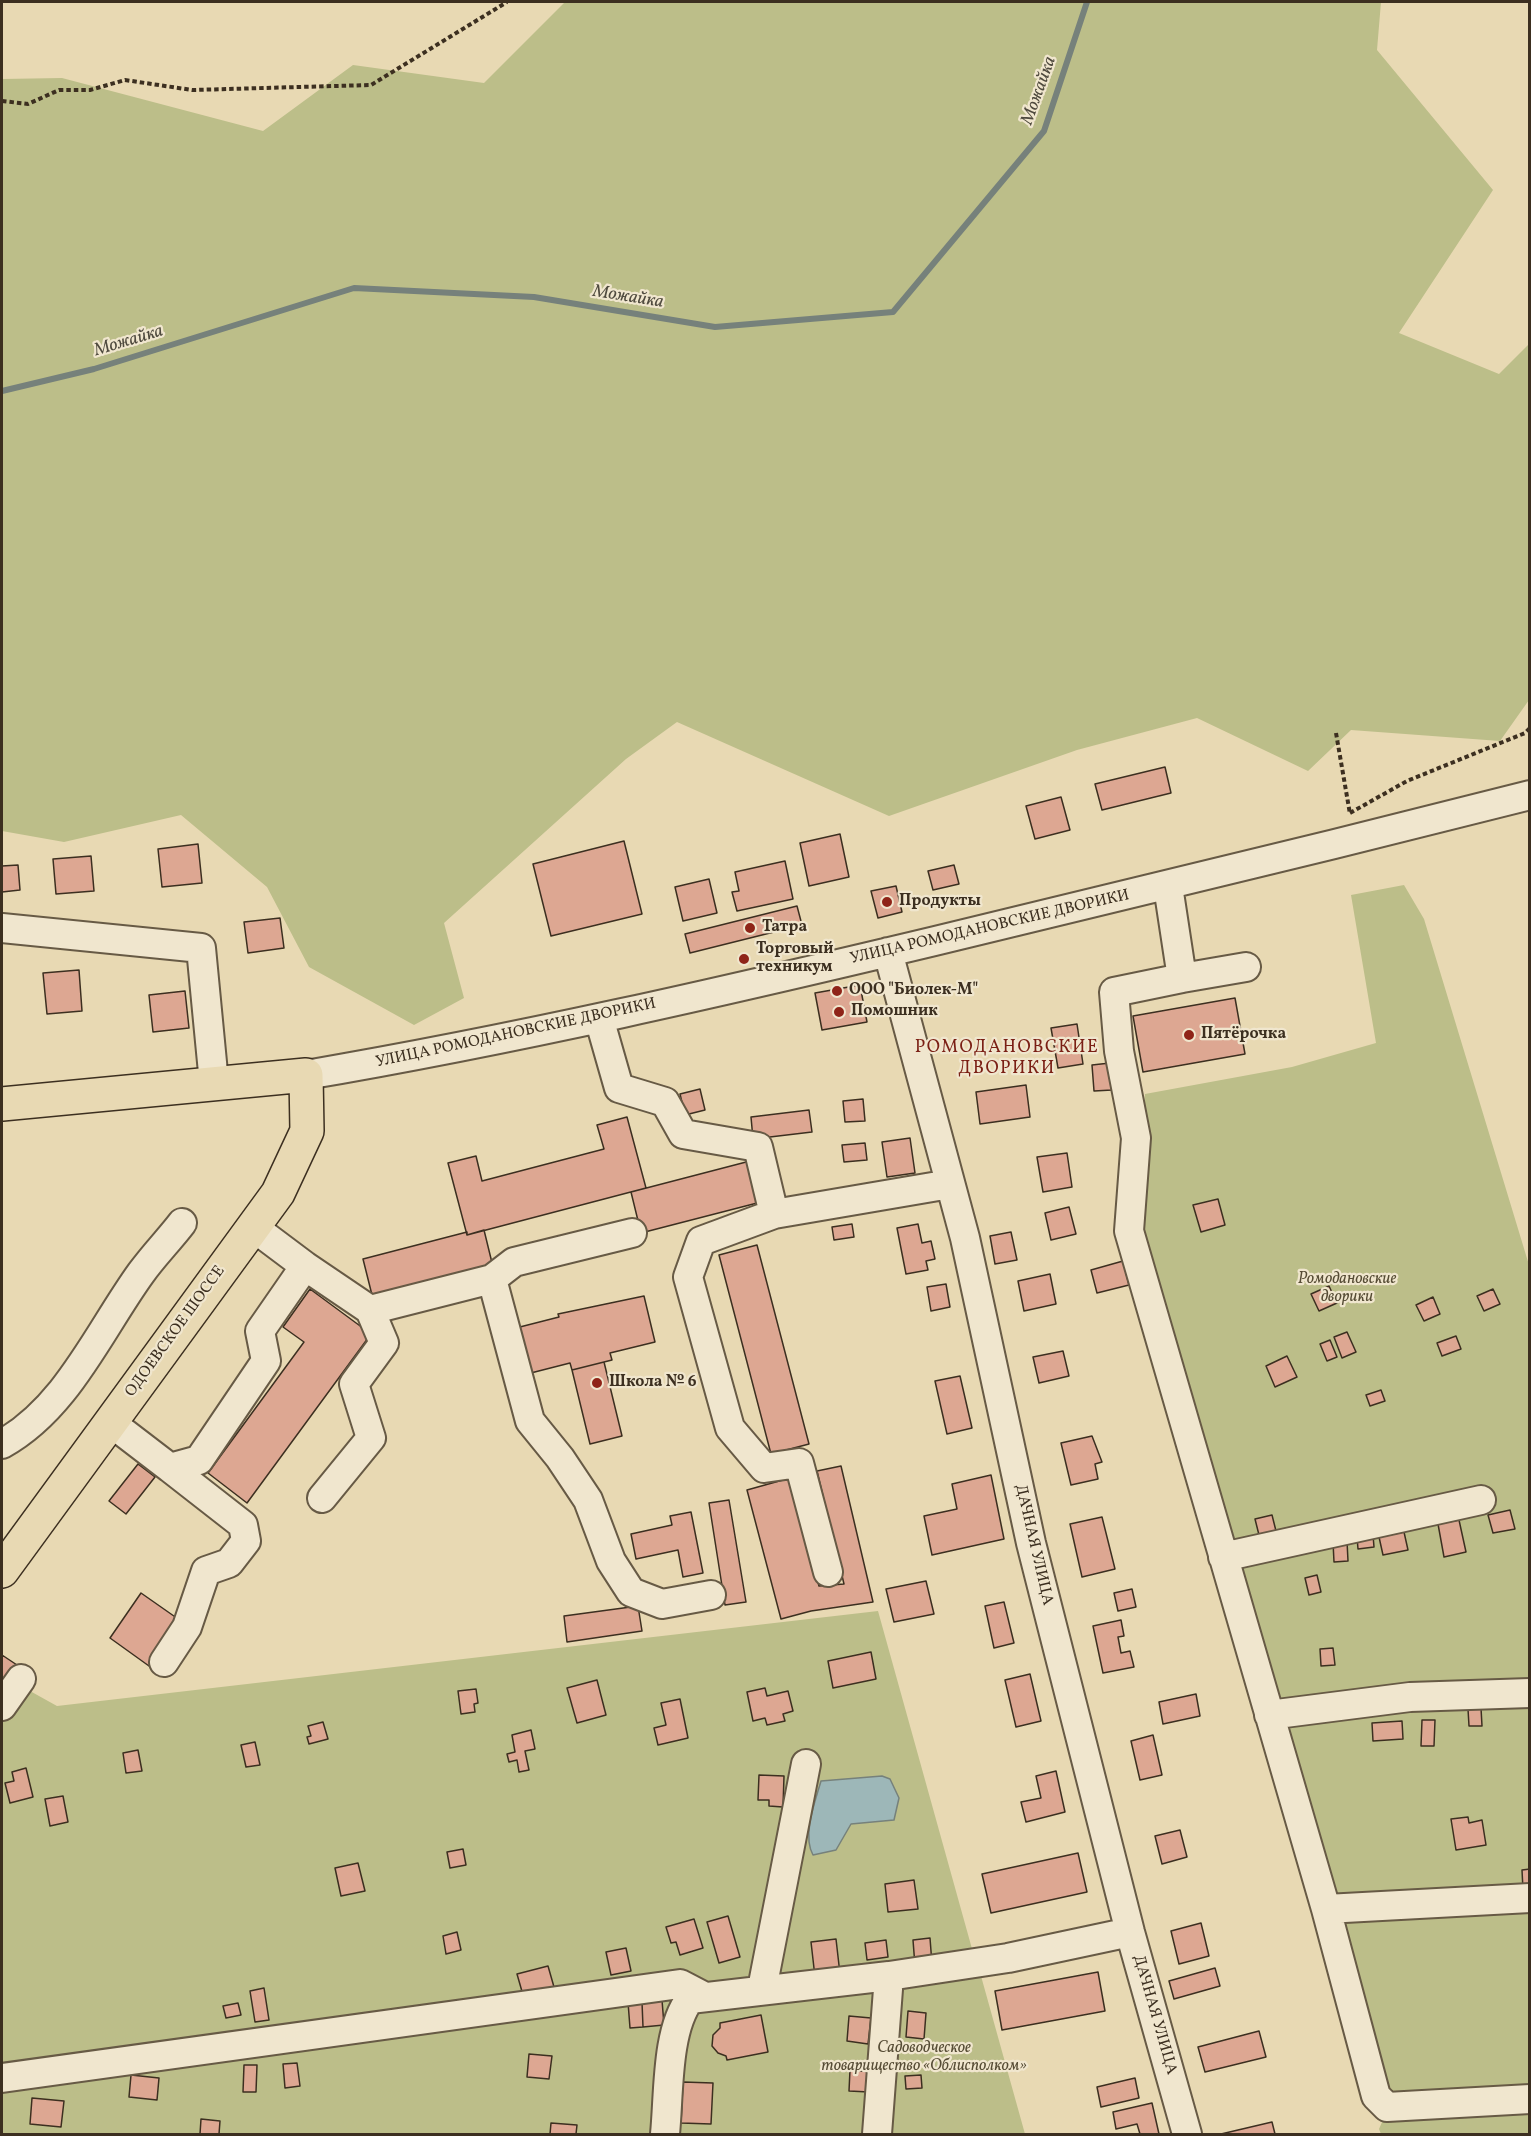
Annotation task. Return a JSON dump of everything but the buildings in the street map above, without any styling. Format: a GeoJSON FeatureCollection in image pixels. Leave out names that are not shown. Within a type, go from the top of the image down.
{"type":"FeatureCollection","features":[{"type":"Feature","properties":{"kind":"main road"},"geometry":{"type":"LineString","coordinates":[[2,1104],[306,1075]]}},
{"type":"Feature","properties":{"kind":"main road","name":"ОДОЕВСКОЕ ШОССЕ"},"geometry":{"type":"LineString","coordinates":[[2,1571],[278,1193],[307,1131],[306,1075]]}},
{"type":"Feature","properties":{"kind":"street","name":"УЛИЦА РОМОДАНОВСКИЕ ДВОРИКИ"},"geometry":{"type":"LineString","coordinates":[[306,1075],[465,1048],[888,952],[1168,886],[1352,826],[1530,795]]}},
{"type":"Feature","properties":{"kind":"street"},"geometry":{"type":"LineString","coordinates":[[1168,886],[1182,978]]}},
{"type":"Feature","properties":{"kind":"street"},"geometry":{"type":"LineString","coordinates":[[2,928],[201,948],[214,1083]]}},
{"type":"Feature","properties":{"kind":"street","name":"ДАЧНАЯ УЛИЦА"},"geometry":{"type":"LineString","coordinates":[[888,952],[965,1238],[1031,1543],[1130,1932],[1187,2134]]}},
{"type":"Feature","properties":{"kind":"street"},"geometry":{"type":"LineString","coordinates":[[1246,967],[1114,992],[1119,1051],[1136,1138],[1129,1231],[1326,1909],[1376,2096],[1387,2107],[1530,2099]]}},
{"type":"Feature","properties":{"kind":"street"},"geometry":{"type":"LineString","coordinates":[[599,1018],[619,1088],[665,1102],[683,1134],[758,1147],[774,1214]]}},
{"type":"Feature","properties":{"kind":"street"},"geometry":{"type":"LineString","coordinates":[[828,1572],[799,1463],[764,1468],[730,1428],[688,1277],[701,1242],[774,1214],[950,1184]]}},
{"type":"Feature","properties":{"kind":"street"},"geometry":{"type":"LineString","coordinates":[[2,1444],[24,1432],[65,1387],[142,1271],[182,1223]]}},
{"type":"Feature","properties":{"kind":"street"},"geometry":{"type":"LineString","coordinates":[[253,1227],[370,1310],[384,1343],[354,1384],[370,1438],[322,1498]]}},
{"type":"Feature","properties":{"kind":"street"},"geometry":{"type":"LineString","coordinates":[[370,1310],[492,1278],[514,1262],[632,1233]]}},
{"type":"Feature","properties":{"kind":"street"},"geometry":{"type":"LineString","coordinates":[[170,1468],[199,1460],[253,1381],[266,1361],[260,1331],[305,1266]]}},
{"type":"Feature","properties":{"kind":"street"},"geometry":{"type":"LineString","coordinates":[[492,1278],[530,1421],[560,1458],[588,1500],[611,1561],[632,1592],[662,1604],[711,1595]]}},
{"type":"Feature","properties":{"kind":"street"},"geometry":{"type":"LineString","coordinates":[[110,1422],[243,1525],[246,1541],[229,1563],[206,1572],[187,1628],[164,1662]]}},
{"type":"Feature","properties":{"kind":"street"},"geometry":{"type":"LineString","coordinates":[[1223,1557],[1481,1500]]}},
{"type":"Feature","properties":{"kind":"street"},"geometry":{"type":"LineString","coordinates":[[2,1706],[21,1679]]}},
{"type":"Feature","properties":{"kind":"street"},"geometry":{"type":"LineString","coordinates":[[1269,1715],[1410,1697],[1530,1693]]}},
{"type":"Feature","properties":{"kind":"street"},"geometry":{"type":"LineString","coordinates":[[762,1989],[806,1764]]}},
{"type":"Feature","properties":{"kind":"street"},"geometry":{"type":"LineString","coordinates":[[1326,1909],[1530,1898]]}},
{"type":"Feature","properties":{"kind":"street"},"geometry":{"type":"LineString","coordinates":[[665,2134],[680,2012],[690,1999],[889,1976],[1008,1958],[1130,1932]]}},
{"type":"Feature","properties":{"kind":"street"},"geometry":{"type":"LineString","coordinates":[[877,2134],[889,1976]]}},
{"type":"Feature","properties":{"kind":"street"},"geometry":{"type":"LineString","coordinates":[[2,2078],[680,1984],[703,1996]]}},
{"type":"Feature","properties":{"kind":"path"},"geometry":{"type":"LineString","coordinates":[[2,101],[27,104],[59,90],[90,90],[125,80],[192,90],[370,85],[507,2]]}},
{"type":"Feature","properties":{"kind":"path"},"geometry":{"type":"LineString","coordinates":[[1336,733],[1352,826],[1407,781],[1525,733],[1530,728]]}},
{"type":"Feature","properties":{"kind":"green space"},"geometry":{"type":"Polygon","coordinates":[[[565,2],[1381,2],[1377,50],[1493,190],[1399,333],[1499,374],[1529,344],[1529,700],[1500,741],[1351,730],[1308,771],[1197,718],[1077,750],[889,816],[677,722],[626,759],[444,923],[464,998],[414,1025],[309,967],[267,887],[181,815],[64,842],[2,831],[2,79],[62,78],[263,131],[353,65],[484,83],[565,2]]]}},
{"type":"Feature","properties":{"kind":"green space","name":"Ромодановские дворики"},"geometry":{"type":"Polygon","coordinates":[[[1404,885],[1424,919],[1529,1265],[1529,2134],[1381,2134],[1379,2129],[1386,2113],[1138,1212],[1145,1094],[1292,1067],[1376,1043],[1351,895],[1404,885]]]}},
{"type":"Feature","properties":{"kind":"green space"},"geometry":{"type":"Polygon","coordinates":[[[878,1611],[974,1956],[678,1991],[657,2134],[2,2134],[2,1701],[12,1681],[57,1706],[878,1611]]]}},
{"type":"Feature","properties":{"kind":"green space","name":"Садоводческое товарищество «Облисполком»"},"geometry":{"type":"Polygon","coordinates":[[[981,1976],[1025,2134],[674,2134],[687,2014],[694,2006],[981,1976]]]}},
{"type":"Feature","properties":{"kind":"water"},"geometry":{"type":"Polygon","coordinates":[[[882,1776],[890,1779],[899,1798],[894,1820],[851,1824],[836,1850],[813,1855],[809,1828],[821,1781],[882,1776]]]}},
{"type":"Feature","properties":{"kind":"waterway","name":"Можайка"},"geometry":{"type":"LineString","coordinates":[[2,391],[94,369],[354,288],[534,297],[715,327],[893,312],[1044,131],[1087,2]]}},
{"type":"Feature","properties":{"kind":"place","name":"Продукты"},"geometry":{"type":"Point","coordinates":[887,902]}},
{"type":"Feature","properties":{"kind":"place","name":"Татра"},"geometry":{"type":"Point","coordinates":[750,928]}},
{"type":"Feature","properties":{"kind":"place","name":"Торговый техникум"},"geometry":{"type":"Point","coordinates":[744,959]}},
{"type":"Feature","properties":{"kind":"place","name":"ООО \"Биолек-М\""},"geometry":{"type":"Point","coordinates":[837,991]}},
{"type":"Feature","properties":{"kind":"place","name":"Помошник"},"geometry":{"type":"Point","coordinates":[839,1012]}},
{"type":"Feature","properties":{"kind":"place","name":"Пятёрочка"},"geometry":{"type":"Point","coordinates":[1189,1035]}},
{"type":"Feature","properties":{"kind":"place","name":"Школа № 6"},"geometry":{"type":"Point","coordinates":[597,1383]}},
{"type":"Feature","properties":{"kind":"district","name":"РОМОДАНОВСКИЕ ДВОРИКИ"},"geometry":{"type":"Point","coordinates":[1007,1059]}}]}
